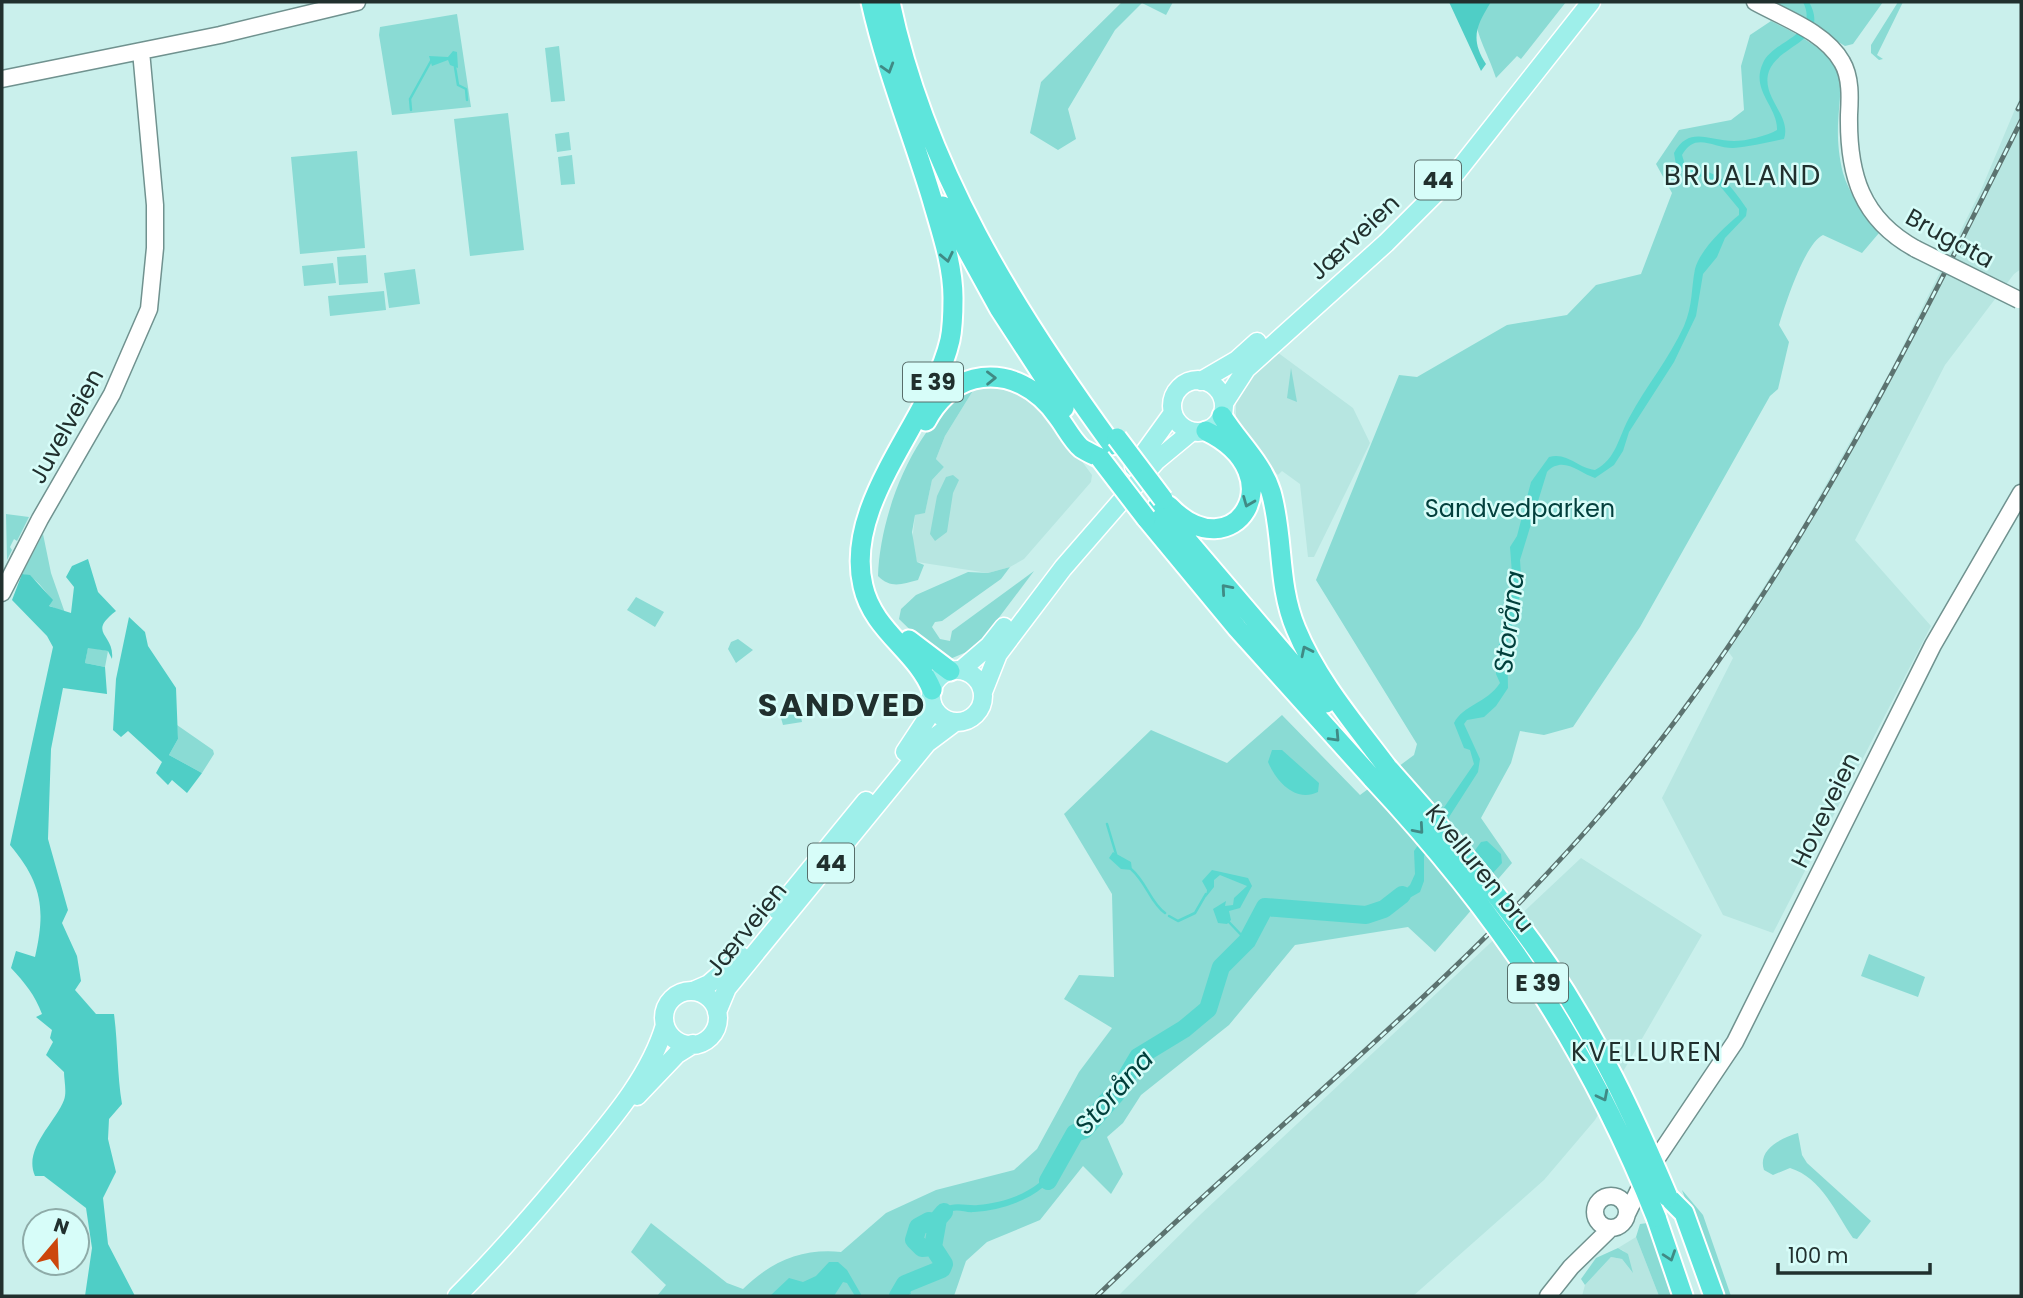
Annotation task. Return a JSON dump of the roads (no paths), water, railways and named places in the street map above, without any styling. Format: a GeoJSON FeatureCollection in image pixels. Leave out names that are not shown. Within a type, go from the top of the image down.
{"type":"FeatureCollection","features":[{"type":"Feature","properties":{"kind":"highway","name":"E 39"},"geometry":{"type":"LineString","coordinates":[[871,2],[949,266],[953,319],[943,362],[875,499],[864,530],[860,561],[863,586],[897,645],[925,672],[933,699]]}},
{"type":"Feature","properties":{"kind":"highway","name":"E 39"},"geometry":{"type":"LineString","coordinates":[[890,2],[916,96],[956,196],[980,246],[1035,335],[1110,447]]}},
{"type":"Feature","properties":{"kind":"highway","name":"E 39"},"geometry":{"type":"LineString","coordinates":[[915,144],[941,203],[999,308],[1110,447],[1237,628],[1380,773]]}},
{"type":"Feature","properties":{"kind":"highway","name":"E 39"},"geometry":{"type":"LineString","coordinates":[[956,671],[913,644],[878,611],[870,561],[877,523],[929,414],[951,390],[967,381],[1005,377],[1019,382],[1054,411],[1081,447],[1110,447]]}},
{"type":"Feature","properties":{"kind":"highway","name":"E 39"},"geometry":{"type":"LineString","coordinates":[[1223,409],[1255,461],[1270,492],[1285,598],[1304,648],[1380,773]]}},
{"type":"Feature","properties":{"kind":"highway","name":"E 39"},"geometry":{"type":"LineString","coordinates":[[1155,508],[1208,529],[1232,524],[1248,506],[1253,484],[1248,467],[1227,444],[1199,431]]}},
{"type":"Feature","properties":{"kind":"highway","name":"Kvelluren bru"},"geometry":{"type":"LineString","coordinates":[[1380,773],[1486,882],[1549,967],[1616,1081],[1668,1197]]}},
{"type":"Feature","properties":{"kind":"highway","name":"Kvelluren bru"},"geometry":{"type":"LineString","coordinates":[[1380,773],[1474,894],[1548,999],[1615,1120],[1656,1217],[1683,1296]]}},
{"type":"Feature","properties":{"kind":"highway","name":"E 39"},"geometry":{"type":"LineString","coordinates":[[1668,1197],[1703,1296]]}},
{"type":"Feature","properties":{"kind":"highway","name":"E 39"},"geometry":{"type":"LineString","coordinates":[[1668,1197],[1684,1213],[1714,1296]]}},
{"type":"Feature","properties":{"kind":"main road"},"geometry":{"type":"LineString","coordinates":[[2,79],[141,51],[357,2]]}},
{"type":"Feature","properties":{"kind":"main road","name":"Jærveien"},"geometry":{"type":"LineString","coordinates":[[1201,381],[1237,360],[1408,212],[1448,168],[1583,2]]}},
{"type":"Feature","properties":{"kind":"main road","name":"Jærveien"},"geometry":{"type":"LineString","coordinates":[[1223,409],[1246,369],[1386,243],[1456,173],[1591,2]]}},
{"type":"Feature","properties":{"kind":"main road","name":"Brugata"},"geometry":{"type":"LineString","coordinates":[[1755,2],[1815,35],[1830,46],[1844,64],[1850,90],[1848,151],[1857,185],[1883,225],[1900,241],[2020,301]]}},
{"type":"Feature","properties":{"kind":"main road","name":"Juvelveien"},"geometry":{"type":"LineString","coordinates":[[3,594],[40,519],[112,394],[149,309],[155,205],[141,51]]}},
{"type":"Feature","properties":{"kind":"main road"},"geometry":{"type":"LineString","coordinates":[[1201,381],[1216,388],[1223,409]]}},
{"type":"Feature","properties":{"kind":"main road","name":"44"},"geometry":{"type":"LineString","coordinates":[[933,699],[935,681],[956,671],[989,646],[1147,453],[1173,413],[1172,405],[1178,389],[1185,384],[1201,381]]}},
{"type":"Feature","properties":{"kind":"main road","name":"44"},"geometry":{"type":"LineString","coordinates":[[954,722],[974,716],[981,705],[982,692],[998,654],[1063,568],[1156,461],[1199,431],[1223,409]]}},
{"type":"Feature","properties":{"kind":"main road"},"geometry":{"type":"LineString","coordinates":[[1173,413],[1177,421],[1199,431]]}},
{"type":"Feature","properties":{"kind":"main road","name":"Hoveveien"},"geometry":{"type":"LineString","coordinates":[[1627,1214],[1640,1184],[1735,1042],[1933,645],[2021,493]]}},
{"type":"Feature","properties":{"kind":"main road"},"geometry":{"type":"LineString","coordinates":[[956,671],[975,678],[982,692]]}},
{"type":"Feature","properties":{"kind":"main road"},"geometry":{"type":"LineString","coordinates":[[933,699],[940,715],[954,722]]}},
{"type":"Feature","properties":{"kind":"main road","name":"Jærveien"},"geometry":{"type":"LineString","coordinates":[[693,991],[709,984],[735,963],[904,754],[933,699]]}},
{"type":"Feature","properties":{"kind":"main road","name":"Jærveien"},"geometry":{"type":"LineString","coordinates":[[717,1012],[727,988],[927,743],[954,722]]}},
{"type":"Feature","properties":{"kind":"main road"},"geometry":{"type":"LineString","coordinates":[[693,991],[707,996],[717,1012]]}},
{"type":"Feature","properties":{"kind":"main road","name":"44"},"geometry":{"type":"LineString","coordinates":[[457,1296],[504,1248],[600,1133],[658,1050],[665,1025],[663,1017],[671,999],[693,991]]}},
{"type":"Feature","properties":{"kind":"main road","name":"44"},"geometry":{"type":"LineString","coordinates":[[468,1296],[511,1254],[568,1189],[639,1094],[677,1054],[710,1037],[718,1020],[717,1012]]}},
{"type":"Feature","properties":{"kind":"main road"},"geometry":{"type":"LineString","coordinates":[[665,1025],[676,1040],[694,1044]]}},
{"type":"Feature","properties":{"kind":"main road","name":"Hoveveien"},"geometry":{"type":"LineString","coordinates":[[1611,1196],[1634,1179],[1665,1145]]}},
{"type":"Feature","properties":{"kind":"main road"},"geometry":{"type":"LineString","coordinates":[[1548,1296],[1571,1267],[1611,1228],[1621,1225],[1627,1214],[1624,1202],[1611,1196],[1600,1200],[1596,1217],[1571,1267]]}},
{"type":"Feature","properties":{"kind":"main road"},"geometry":{"type":"LineString","coordinates":[[1596,1217],[1599,1222],[1611,1228]]}},
{"type":"Feature","properties":{"kind":"water"},"geometry":{"type":"Polygon","coordinates":[[[1803,2],[1809,2],[1814,15],[1809,34],[1774,62],[1767,80],[1772,98],[1784,122],[1784,139],[1733,148],[1699,142],[1687,148],[1682,155],[1685,165],[1707,171],[1727,184],[1747,209],[1746,216],[1725,238],[1717,257],[1703,274],[1696,316],[1674,362],[1629,432],[1623,451],[1614,465],[1595,478],[1565,465],[1553,467],[1547,472],[1520,560],[1522,588],[1507,645],[1508,688],[1496,706],[1484,717],[1467,720],[1464,724],[1480,759],[1478,772],[1424,856],[1424,881],[1420,892],[1376,917],[1410,885],[1415,874],[1414,851],[1474,764],[1470,750],[1464,748],[1454,723],[1463,712],[1489,695],[1500,683],[1496,674],[1497,652],[1513,587],[1510,547],[1517,536],[1531,482],[1549,457],[1567,458],[1595,470],[1608,460],[1625,425],[1684,326],[1695,269],[1702,254],[1713,239],[1739,215],[1739,209],[1715,180],[1677,171],[1674,153],[1680,144],[1693,137],[1739,141],[1777,130],[1762,90],[1760,73],[1768,55],[1793,37],[1805,23],[1807,13],[1803,2]]]}},
{"type":"Feature","properties":{"kind":"water"},"geometry":{"type":"Polygon","coordinates":[[[453,51],[457,52],[458,68],[450,65],[448,60],[432,66],[429,56],[448,57],[453,51]]]}},
{"type":"Feature","properties":{"kind":"water"},"geometry":{"type":"Polygon","coordinates":[[[1272,750],[1282,750],[1319,783],[1318,792],[1302,795],[1281,783],[1268,762],[1272,750]]]}},
{"type":"Feature","properties":{"kind":"water"},"geometry":{"type":"Polygon","coordinates":[[[1487,841],[1501,854],[1502,863],[1483,884],[1466,863],[1481,842],[1487,841]]]}},
{"type":"Feature","properties":{"kind":"water"},"geometry":{"type":"Polygon","coordinates":[[[1113,852],[1131,862],[1132,870],[1121,869],[1109,858],[1113,852]]]}},
{"type":"Feature","properties":{"kind":"water"},"geometry":{"type":"Polygon","coordinates":[[[1212,870],[1248,878],[1252,886],[1240,908],[1229,911],[1231,920],[1227,924],[1218,923],[1213,909],[1226,901],[1225,906],[1233,905],[1234,898],[1247,886],[1220,875],[1214,880],[1214,887],[1206,897],[1207,890],[1202,881],[1212,870]]]}},
{"type":"Feature","properties":{"kind":"water"},"geometry":{"type":"Polygon","coordinates":[[[1057,1162],[1062,1163],[1056,1174],[1047,1184],[1025,1199],[987,1211],[952,1211],[944,1217],[938,1234],[935,1233],[933,1223],[924,1226],[917,1236],[914,1235],[930,1218],[951,1205],[990,1203],[1024,1193],[1042,1180],[1057,1162]]]}},
{"type":"Feature","properties":{"kind":"water"},"geometry":{"type":"Polygon","coordinates":[[[829,1262],[838,1262],[847,1270],[862,1296],[855,1296],[847,1283],[843,1282],[834,1296],[770,1296],[789,1278],[803,1282],[816,1276],[829,1262]]]}},
{"type":"Feature","properties":{"kind":"water"},"geometry":{"type":"Polygon","coordinates":[[[937,1268],[941,1275],[913,1282],[908,1289],[911,1294],[894,1296],[902,1279],[926,1275],[937,1268]]]}},
{"type":"Feature","properties":{"kind":"waterway"},"geometry":{"type":"LineString","coordinates":[[411,110],[410,99],[431,61]]}},
{"type":"Feature","properties":{"kind":"waterway"},"geometry":{"type":"LineString","coordinates":[[455,67],[458,85],[466,89],[467,100]]}},
{"type":"Feature","properties":{"kind":"waterway"},"geometry":{"type":"LineString","coordinates":[[1107,824],[1116,854]]}},
{"type":"Feature","properties":{"kind":"waterway"},"geometry":{"type":"LineString","coordinates":[[1131,869],[1165,913]]}},
{"type":"Feature","properties":{"kind":"waterway"},"geometry":{"type":"LineString","coordinates":[[1169,916],[1178,921],[1195,913],[1206,894]]}},
{"type":"Feature","properties":{"kind":"waterway","name":"Storåna"},"geometry":{"type":"LineString","coordinates":[[1048,1181],[1075,1133],[1084,1130],[1116,1094],[1138,1057],[1184,1029],[1208,1009],[1221,967],[1247,941],[1265,907],[1366,915],[1384,909],[1402,895]]}},
{"type":"Feature","properties":{"kind":"waterway"},"geometry":{"type":"LineString","coordinates":[[1227,920],[1247,941]]}},
{"type":"Feature","properties":{"kind":"waterway"},"geometry":{"type":"LineString","coordinates":[[1084,1130],[1088,1115],[1097,1100],[1122,1080]]}},
{"type":"Feature","properties":{"kind":"waterway","name":"Storåna"},"geometry":{"type":"LineString","coordinates":[[898,1296],[905,1284],[942,1269],[944,1264],[933,1247],[938,1219],[944,1212]]}},
{"type":"Feature","properties":{"kind":"waterway"},"geometry":{"type":"LineString","coordinates":[[929,1221],[918,1227],[914,1240],[922,1248],[933,1247]]}},
{"type":"Feature","properties":{"kind":"railway"},"geometry":{"type":"LineString","coordinates":[[2018,109],[2021,103]]}},
{"type":"Feature","properties":{"kind":"railway"},"geometry":{"type":"LineString","coordinates":[[1097,1296],[1486,937],[1606,808],[1669,729],[1728,648],[1783,564],[1834,478],[1930,301],[2021,121]]}},
{"type":"Feature","properties":{"kind":"district","name":"BRUALAND"},"geometry":{"type":"Point","coordinates":[1743,175]}},
{"type":"Feature","properties":{"kind":"district","name":"SANDVED"},"geometry":{"type":"Point","coordinates":[842,704]}},
{"type":"Feature","properties":{"kind":"district","name":"KVELLUREN"},"geometry":{"type":"Point","coordinates":[1647,1052]}},
{"type":"Feature","properties":{"kind":"park label","name":"Sandvedparken"},"geometry":{"type":"Point","coordinates":[1520,508]}}]}
